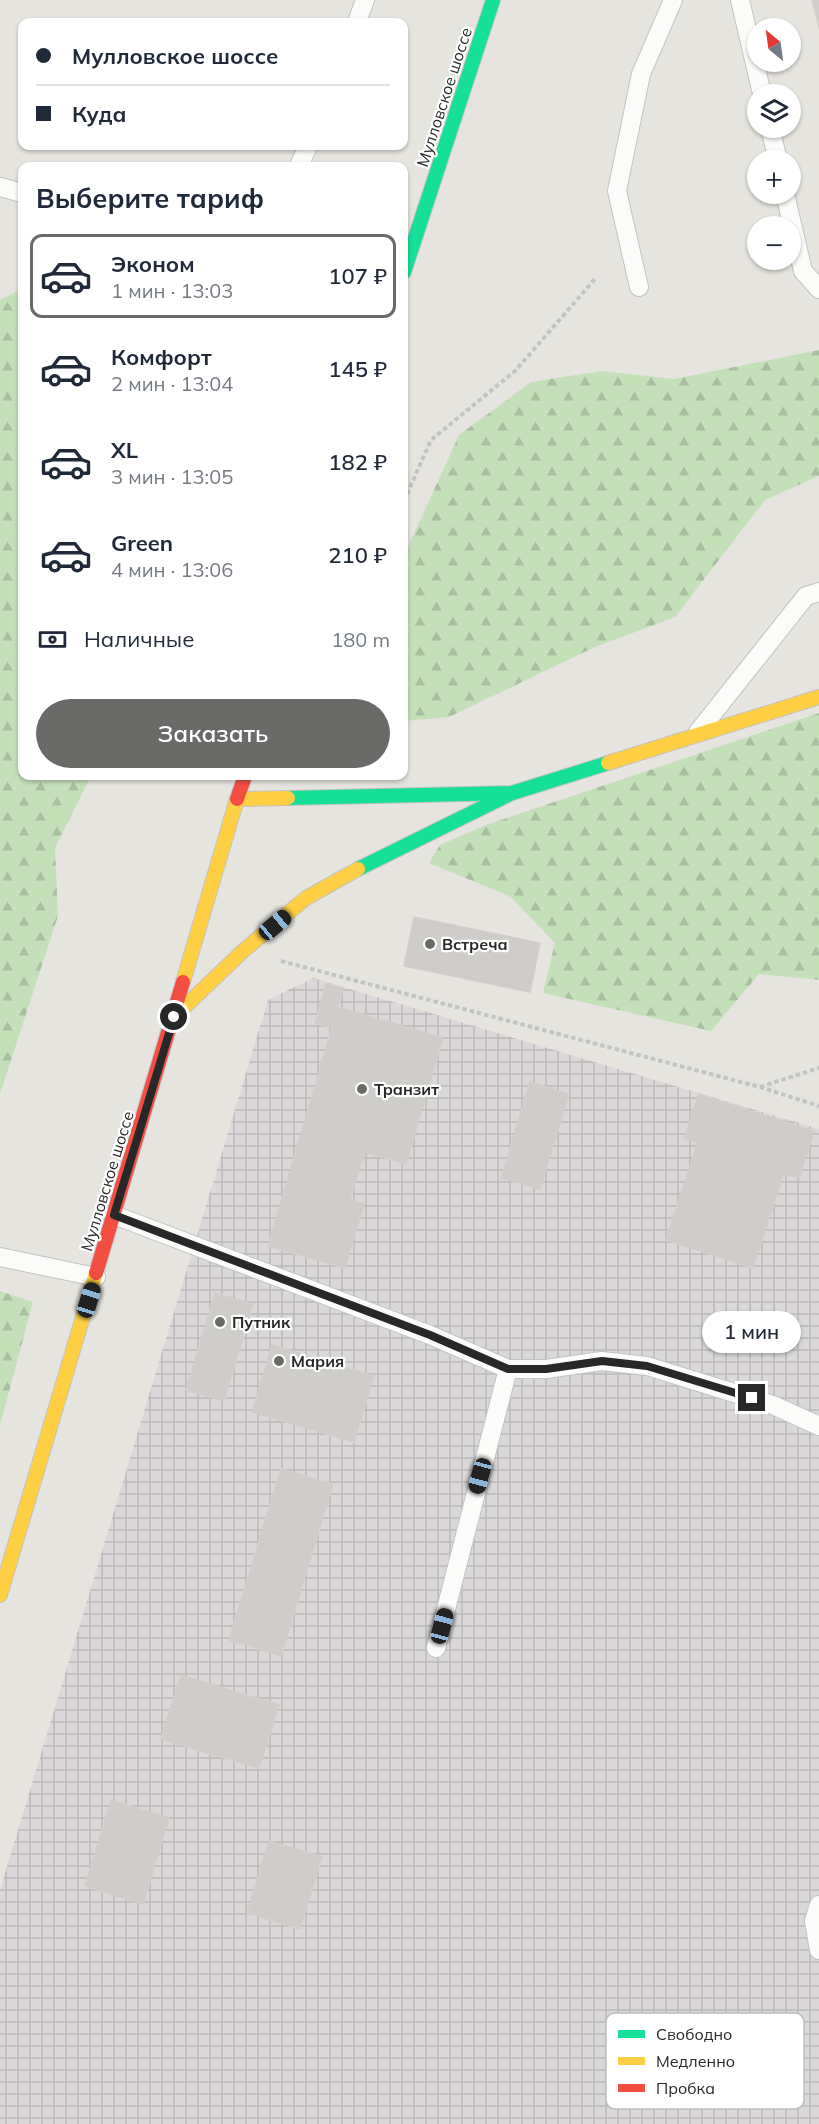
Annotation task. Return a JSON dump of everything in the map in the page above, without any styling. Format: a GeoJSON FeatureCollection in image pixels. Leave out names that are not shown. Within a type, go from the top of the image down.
{"type":"FeatureCollection","features":[{"type":"Feature","properties":{"kind":"main road","name":"Мулловское шоссе"},"geometry":{"type":"LineString","coordinates":[[408,260],[492,0]]}},
{"type":"Feature","properties":{"kind":"main road"},"geometry":{"type":"LineString","coordinates":[[174,1017],[243,951],[306,898],[393,850],[512,793],[819,697]]}},
{"type":"Feature","properties":{"kind":"main road","name":"Мулловское шоссе"},"geometry":{"type":"LineString","coordinates":[[0,1595],[244,780]]}},
{"type":"Feature","properties":{"kind":"main road"},"geometry":{"type":"LineString","coordinates":[[237,799],[512,793]]}},
{"type":"Feature","properties":{"kind":"lane"},"geometry":{"type":"LineString","coordinates":[[358,18],[365,0]]}},
{"type":"Feature","properties":{"kind":"lane"},"geometry":{"type":"LineString","coordinates":[[639,287],[617,191],[641,74],[673,0]]}},
{"type":"Feature","properties":{"kind":"lane"},"geometry":{"type":"LineString","coordinates":[[740,0],[760,84]]}},
{"type":"Feature","properties":{"kind":"lane"},"geometry":{"type":"LineString","coordinates":[[0,187],[18,192]]}},
{"type":"Feature","properties":{"kind":"lane"},"geometry":{"type":"LineString","coordinates":[[787,204],[803,271],[819,289]]}},
{"type":"Feature","properties":{"kind":"lane"},"geometry":{"type":"LineString","coordinates":[[695,736],[806,596],[819,592]]}},
{"type":"Feature","properties":{"kind":"lane"},"geometry":{"type":"LineString","coordinates":[[114,1215],[430,1335],[508,1369],[546,1369],[602,1361],[647,1366],[772,1405],[819,1426]]}},
{"type":"Feature","properties":{"kind":"lane"},"geometry":{"type":"LineString","coordinates":[[0,1257],[96,1277]]}},
{"type":"Feature","properties":{"kind":"lane"},"geometry":{"type":"LineString","coordinates":[[436,1648],[508,1369]]}},
{"type":"Feature","properties":{"kind":"lane"},"geometry":{"type":"LineString","coordinates":[[819,1905],[814,1921],[819,1950]]}},
{"type":"Feature","properties":{"kind":"path"},"geometry":{"type":"LineString","coordinates":[[408,492],[431,440],[515,371],[595,279]]}},
{"type":"Feature","properties":{"kind":"path"},"geometry":{"type":"LineString","coordinates":[[243,951],[760,1087],[819,1106]]}},
{"type":"Feature","properties":{"kind":"path"},"geometry":{"type":"LineString","coordinates":[[760,1087],[819,1068]]}},
{"type":"Feature","properties":{"kind":"shaded area"},"geometry":{"type":"Polygon","coordinates":[[[313,978],[819,1129],[819,2124],[0,2124],[0,1890],[268,1000],[313,978]]]}},
{"type":"Feature","properties":{"kind":"green space"},"geometry":{"type":"Polygon","coordinates":[[[18,291],[18,780],[89,780],[55,848],[58,916],[0,1094],[0,300],[18,291]]]}},
{"type":"Feature","properties":{"kind":"green space"},"geometry":{"type":"Polygon","coordinates":[[[819,350],[819,476],[765,500],[675,617],[595,647],[449,717],[408,721],[408,547],[459,435],[531,382],[602,371],[674,379],[819,350]]]}},
{"type":"Feature","properties":{"kind":"green space"},"geometry":{"type":"Polygon","coordinates":[[[819,713],[819,980],[759,974],[711,1031],[543,993],[555,943],[511,897],[429,863],[440,845],[486,825],[819,713]]]}},
{"type":"Feature","properties":{"kind":"green space"},"geometry":{"type":"Polygon","coordinates":[[[0,1291],[33,1302],[0,1425],[0,1291]]]}},
{"type":"Feature","properties":{"kind":"building"},"geometry":{"type":"Polygon","coordinates":[[[812,0],[819,0],[819,28],[812,0]]]}},
{"type":"Feature","properties":{"kind":"building"},"geometry":{"type":"Polygon","coordinates":[[[414,917],[540,943],[530,992],[404,966],[414,917]]]}},
{"type":"Feature","properties":{"kind":"building"},"geometry":{"type":"Polygon","coordinates":[[[326,984],[343,988],[332,1028],[315,1023],[326,984]]]}},
{"type":"Feature","properties":{"kind":"building"},"geometry":{"type":"Polygon","coordinates":[[[338,1007],[443,1038],[406,1164],[364,1152],[350,1200],[364,1204],[345,1268],[268,1246],[338,1007]]]}},
{"type":"Feature","properties":{"kind":"building"},"geometry":{"type":"Polygon","coordinates":[[[530,1082],[569,1094],[540,1189],[501,1178],[530,1082]]]}},
{"type":"Feature","properties":{"kind":"building"},"geometry":{"type":"Polygon","coordinates":[[[699,1094],[814,1131],[799,1178],[784,1173],[753,1268],[666,1240],[698,1142],[684,1138],[699,1094]]]}},
{"type":"Feature","properties":{"kind":"building"},"geometry":{"type":"Polygon","coordinates":[[[215,1293],[253,1304],[224,1401],[186,1390],[215,1293]]]}},
{"type":"Feature","properties":{"kind":"building"},"geometry":{"type":"Polygon","coordinates":[[[272,1345],[374,1376],[354,1442],[252,1412],[272,1345]]]}},
{"type":"Feature","properties":{"kind":"building"},"geometry":{"type":"Polygon","coordinates":[[[281,1469],[333,1484],[281,1656],[229,1640],[281,1469]]]}},
{"type":"Feature","properties":{"kind":"building"},"geometry":{"type":"Polygon","coordinates":[[[181,1675],[279,1705],[259,1768],[161,1739],[181,1675]]]}},
{"type":"Feature","properties":{"kind":"building"},"geometry":{"type":"Polygon","coordinates":[[[111,1800],[169,1818],[143,1904],[85,1886],[111,1800]]]}},
{"type":"Feature","properties":{"kind":"building"},"geometry":{"type":"Polygon","coordinates":[[[269,1841],[322,1857],[300,1929],[247,1913],[269,1841]]]}},
{"type":"Feature","properties":{"kind":"traffic: fast"},"geometry":{"type":"LineString","coordinates":[[408,260],[493,0]]}},
{"type":"Feature","properties":{"kind":"traffic: fast"},"geometry":{"type":"LineString","coordinates":[[358,869],[512,793],[608,763]]}},
{"type":"Feature","properties":{"kind":"traffic: fast"},"geometry":{"type":"LineString","coordinates":[[288,798],[512,793]]}},
{"type":"Feature","properties":{"kind":"traffic: slow"},"geometry":{"type":"LineString","coordinates":[[608,763],[819,697]]}},
{"type":"Feature","properties":{"kind":"traffic: slow"},"geometry":{"type":"LineString","coordinates":[[183,982],[237,799],[288,798]]}},
{"type":"Feature","properties":{"kind":"traffic: slow"},"geometry":{"type":"LineString","coordinates":[[175,1016],[243,951],[306,898],[358,869]]}},
{"type":"Feature","properties":{"kind":"traffic: slow"},"geometry":{"type":"LineString","coordinates":[[0,1595],[96,1273]]}},
{"type":"Feature","properties":{"kind":"traffic: jam"},"geometry":{"type":"LineString","coordinates":[[237,799],[244,780]]}},
{"type":"Feature","properties":{"kind":"traffic: jam"},"geometry":{"type":"LineString","coordinates":[[96,1273],[183,982]]}},
{"type":"Feature","properties":{"kind":"place","name":"Встреча"},"geometry":{"type":"Point","coordinates":[430,944]}},
{"type":"Feature","properties":{"kind":"place","name":"Транзит"},"geometry":{"type":"Point","coordinates":[362,1089]}},
{"type":"Feature","properties":{"kind":"place","name":"Путник"},"geometry":{"type":"Point","coordinates":[220,1322]}},
{"type":"Feature","properties":{"kind":"place","name":"Мария"},"geometry":{"type":"Point","coordinates":[279,1361]}},
{"type":"Feature","properties":{"kind":"route"},"geometry":{"type":"LineString","coordinates":[[174,1017],[114,1215],[430,1335],[508,1369],[546,1369],[602,1361],[647,1366],[752,1398]]}}]}
